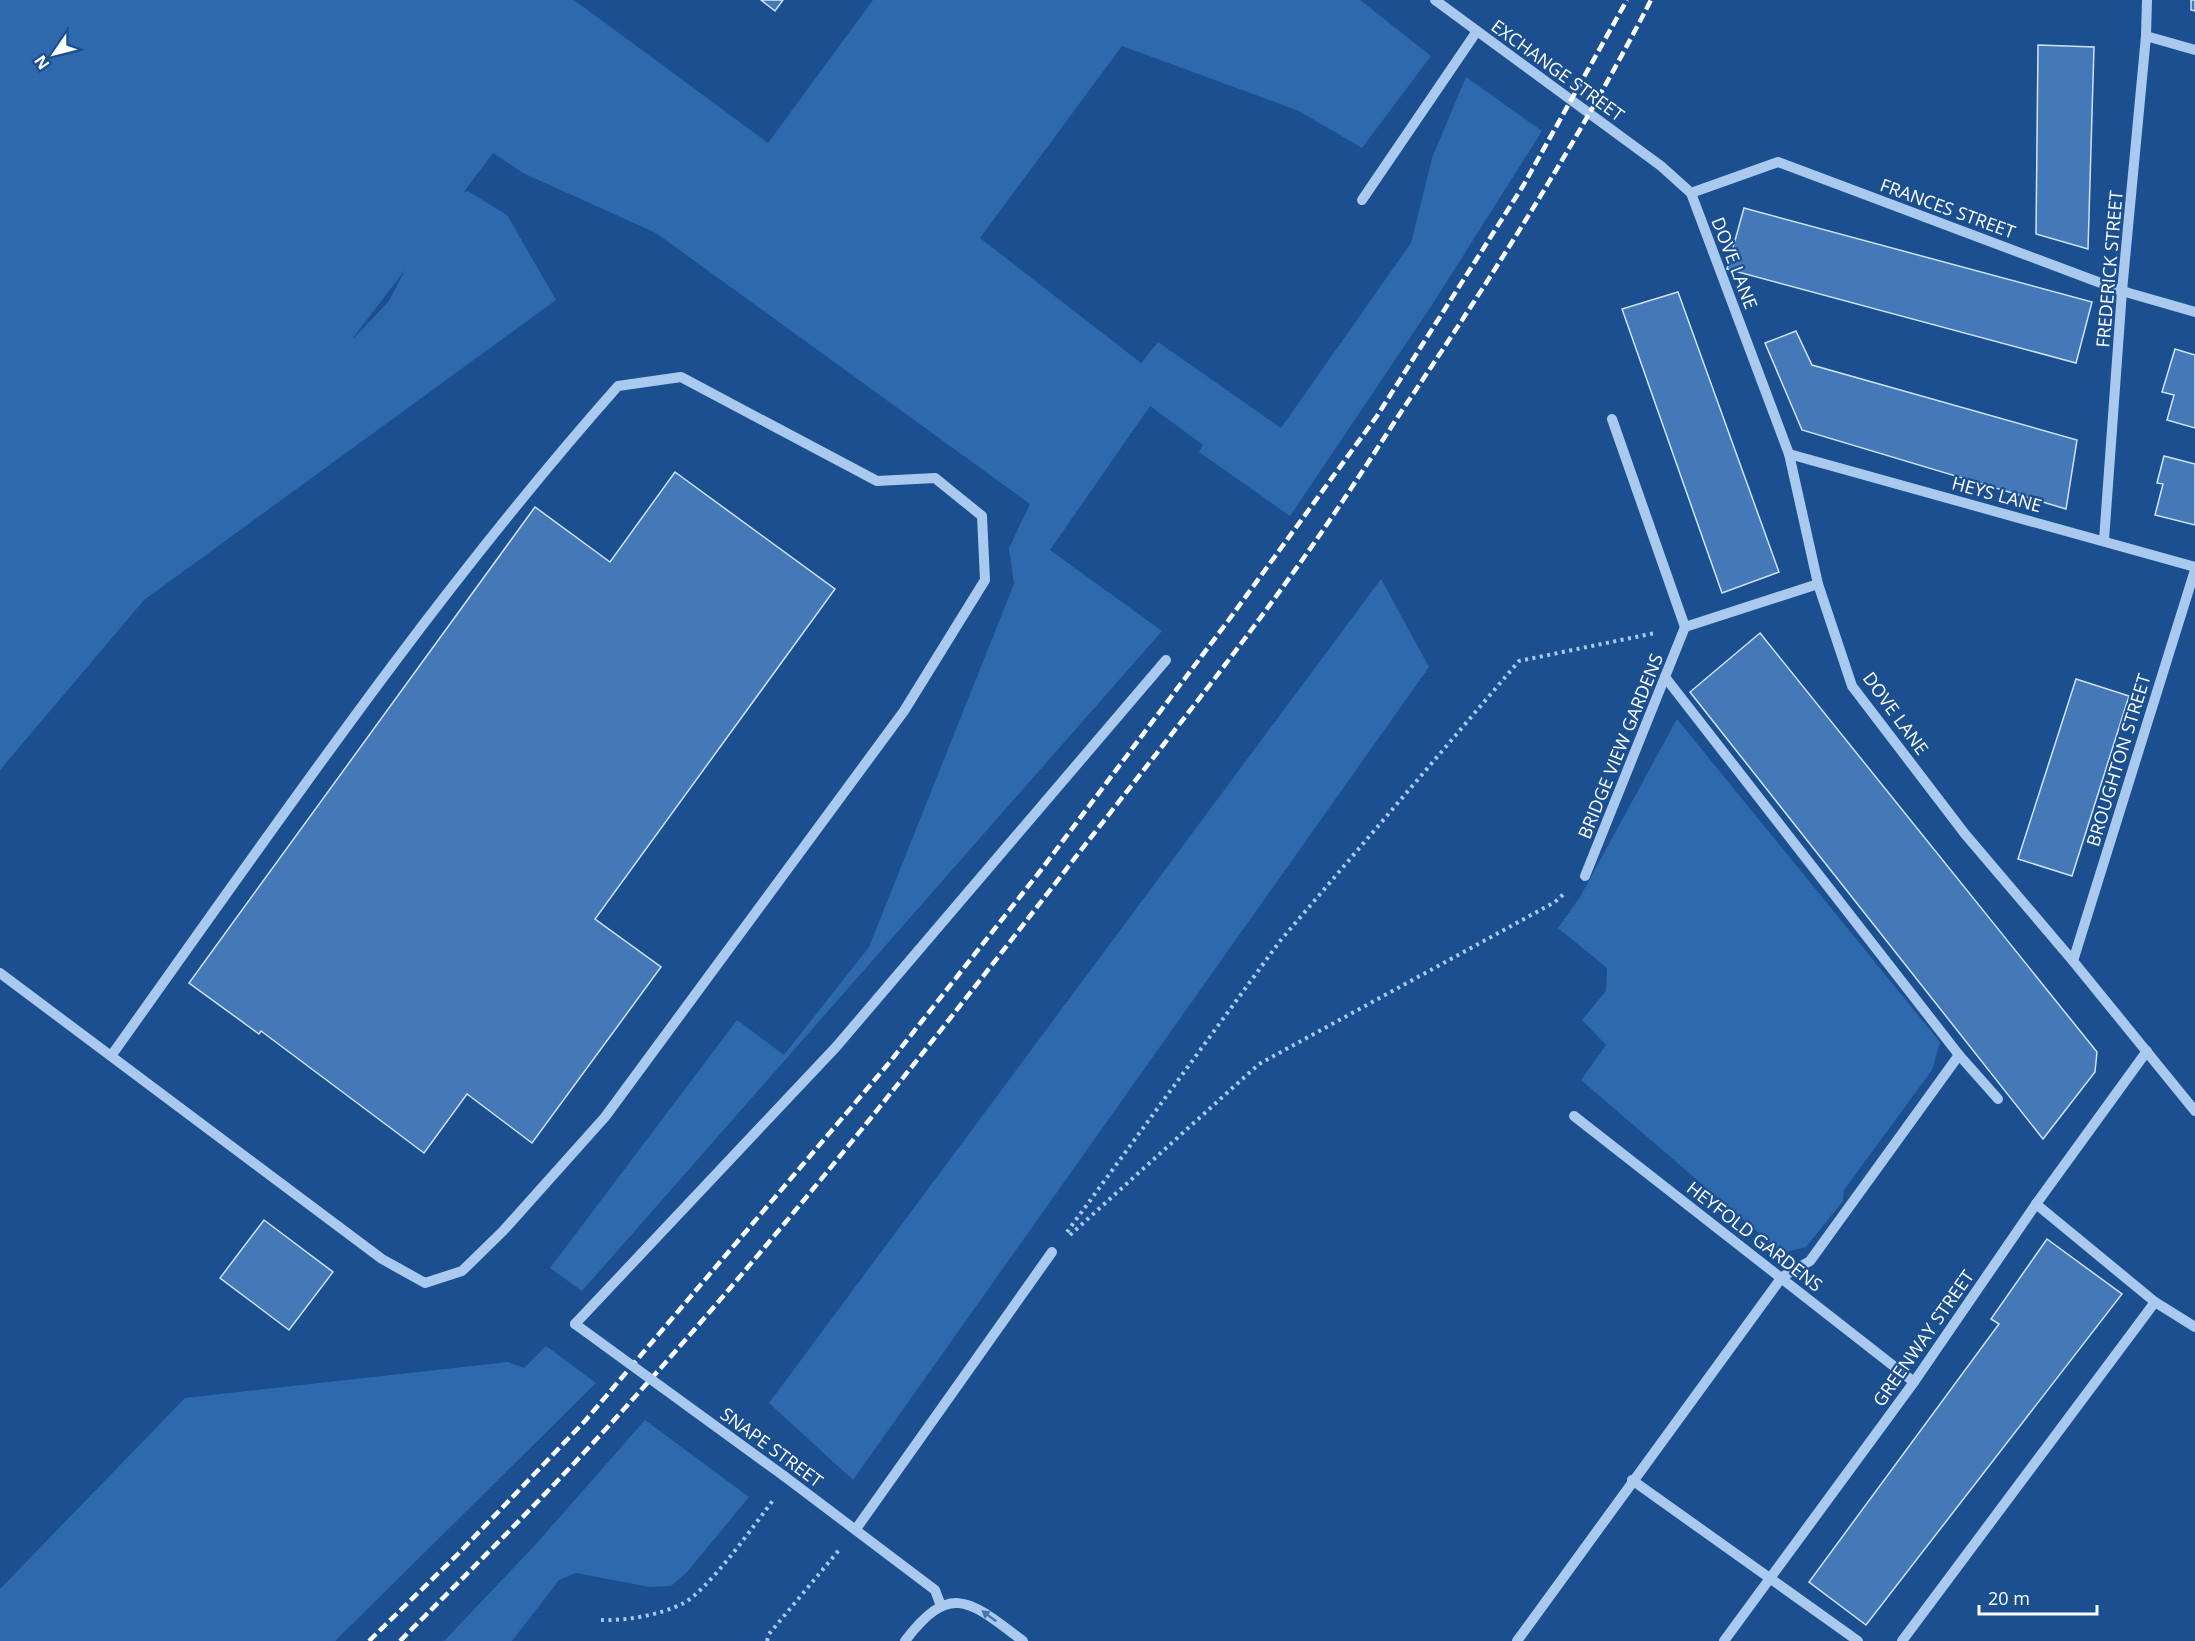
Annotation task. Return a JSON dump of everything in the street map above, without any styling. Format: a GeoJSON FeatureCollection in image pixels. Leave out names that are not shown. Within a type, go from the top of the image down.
{"type":"FeatureCollection","features":[{"type":"Feature","properties":{"kind":"street","name":"EXCHANGE STREET"},"geometry":{"type":"LineString","coordinates":[[1435,0],[1661,166]]}},
{"type":"Feature","properties":{"kind":"street","name":"FREDERICK STREET"},"geometry":{"type":"LineString","coordinates":[[2104,540],[2122,291],[2146,36],[2147,0]]}},
{"type":"Feature","properties":{"kind":"street"},"geometry":{"type":"LineString","coordinates":[[1362,200],[1478,31]]}},
{"type":"Feature","properties":{"kind":"street"},"geometry":{"type":"LineString","coordinates":[[2146,36],[2195,50]]}},
{"type":"Feature","properties":{"kind":"street","name":"FRANCES STREET"},"geometry":{"type":"LineString","coordinates":[[1691,193],[1778,162],[2122,291],[2195,312]]}},
{"type":"Feature","properties":{"kind":"street","name":"DOVE LANE"},"geometry":{"type":"LineString","coordinates":[[1661,166],[1691,193],[1789,454],[1818,584],[1852,686],[1965,834],[2073,961],[2195,1111]]}},
{"type":"Feature","properties":{"kind":"street"},"geometry":{"type":"LineString","coordinates":[[0,973],[382,1259],[425,1283],[462,1271],[503,1231],[605,1117],[904,711],[985,580],[982,516],[935,477],[877,481],[681,377],[618,386],[546,467],[367,698],[111,1056]]}},
{"type":"Feature","properties":{"kind":"street"},"geometry":{"type":"LineString","coordinates":[[1612,419],[1685,627],[1818,584]]}},
{"type":"Feature","properties":{"kind":"street","name":"HEYS LANE"},"geometry":{"type":"LineString","coordinates":[[1789,454],[2104,540],[2195,568]]}},
{"type":"Feature","properties":{"kind":"street","name":"BROUGHTON STREET"},"geometry":{"type":"LineString","coordinates":[[2073,961],[2195,568]]}},
{"type":"Feature","properties":{"kind":"street","name":"BRIDGE VIEW GARDENS"},"geometry":{"type":"LineString","coordinates":[[1585,876],[1685,627]]}},
{"type":"Feature","properties":{"kind":"street","name":"SNAPE STREET"},"geometry":{"type":"LineString","coordinates":[[946,1604],[934,1590],[856,1529],[575,1323],[836,1047],[1166,660]]}},
{"type":"Feature","properties":{"kind":"street"},"geometry":{"type":"LineString","coordinates":[[1665,677],[1959,1055],[1998,1099]]}},
{"type":"Feature","properties":{"kind":"street","name":"GREENWAY STREET"},"geometry":{"type":"LineString","coordinates":[[1724,1641],[1914,1382],[2036,1204],[2147,1051]]}},
{"type":"Feature","properties":{"kind":"street"},"geometry":{"type":"LineString","coordinates":[[1517,1641],[1782,1277],[1810,1261],[1959,1055]]}},
{"type":"Feature","properties":{"kind":"street","name":"HEYFOLD GARDENS"},"geometry":{"type":"LineString","coordinates":[[1574,1116],[1914,1382]]}},
{"type":"Feature","properties":{"kind":"street"},"geometry":{"type":"LineString","coordinates":[[2036,1204],[2155,1302],[2195,1327]]}},
{"type":"Feature","properties":{"kind":"street"},"geometry":{"type":"LineString","coordinates":[[856,1529],[1052,1252]]}},
{"type":"Feature","properties":{"kind":"street"},"geometry":{"type":"LineString","coordinates":[[1902,1641],[2155,1302]]}},
{"type":"Feature","properties":{"kind":"street"},"geometry":{"type":"LineString","coordinates":[[1632,1480],[1769,1580],[1858,1641]]}},
{"type":"Feature","properties":{"kind":"street"},"geometry":{"type":"LineString","coordinates":[[904,1641],[922,1618],[946,1604],[965,1603],[982,1610],[1023,1641]]}},
{"type":"Feature","properties":{"kind":"path"},"geometry":{"type":"LineString","coordinates":[[1052,1252],[1280,941],[1519,661],[1685,627]]}},
{"type":"Feature","properties":{"kind":"path"},"geometry":{"type":"LineString","coordinates":[[1052,1252],[1259,1064],[1555,902],[1585,876]]}},
{"type":"Feature","properties":{"kind":"path"},"geometry":{"type":"LineString","coordinates":[[600,1620],[624,1621],[683,1604],[712,1576],[787,1478]]}},
{"type":"Feature","properties":{"kind":"path"},"geometry":{"type":"LineString","coordinates":[[767,1641],[769,1634],[856,1529]]}},
{"type":"Feature","properties":{"kind":"shaded area"},"geometry":{"type":"Polygon","coordinates":[[[0,0],[574,0],[768,143],[873,0],[1360,0],[1431,56],[1362,148],[1299,111],[1122,46],[980,238],[1141,363],[1158,342],[1281,428],[1411,243],[1432,158],[1466,77],[1542,131],[1432,305],[1290,516],[1199,452],[1203,445],[1150,406],[1050,550],[1162,631],[582,1291],[550,1268],[737,1020],[784,1055],[869,947],[1014,584],[1009,548],[1030,504],[656,233],[523,173],[493,153],[463,193],[468,191],[507,215],[556,300],[144,600],[0,770],[0,0]],[[405,270],[353,338],[354,338],[389,301],[405,270]]]}},
{"type":"Feature","properties":{"kind":"shaded area"},"geometry":{"type":"Polygon","coordinates":[[[1381,579],[1429,667],[853,1480],[769,1403],[1381,579]]]}},
{"type":"Feature","properties":{"kind":"shaded area"},"geometry":{"type":"Polygon","coordinates":[[[1677,719],[1940,1042],[1932,1070],[1844,1190],[1843,1201],[1806,1247],[1782,1253],[1581,1080],[1606,1045],[1582,1020],[1606,991],[1607,968],[1558,928],[1580,897],[1677,719]]]}},
{"type":"Feature","properties":{"kind":"shaded area"},"geometry":{"type":"Polygon","coordinates":[[[546,1346],[596,1383],[335,1641],[0,1641],[0,1589],[185,1398],[508,1362],[524,1368],[546,1346]]]}},
{"type":"Feature","properties":{"kind":"shaded area"},"geometry":{"type":"Polygon","coordinates":[[[645,1420],[749,1497],[687,1572],[671,1586],[650,1587],[576,1573],[559,1580],[512,1641],[444,1641],[537,1543],[645,1420]]]}},
{"type":"Feature","properties":{"kind":"building"},"geometry":{"type":"Polygon","coordinates":[[[761,0],[783,0],[775,11],[761,0]]]}},
{"type":"Feature","properties":{"kind":"building"},"geometry":{"type":"Polygon","coordinates":[[[2191,0],[2195,0],[2195,11],[2191,10],[2191,0]]]}},
{"type":"Feature","properties":{"kind":"building"},"geometry":{"type":"Polygon","coordinates":[[[2038,45],[2094,47],[2088,249],[2036,234],[2038,45]]]}},
{"type":"Feature","properties":{"kind":"building"},"geometry":{"type":"Polygon","coordinates":[[[1744,208],[2092,302],[2076,363],[1727,269],[1744,208]]]}},
{"type":"Feature","properties":{"kind":"building"},"geometry":{"type":"Polygon","coordinates":[[[1678,292],[1779,572],[1722,593],[1622,309],[1678,292]]]}},
{"type":"Feature","properties":{"kind":"building"},"geometry":{"type":"Polygon","coordinates":[[[1796,331],[1812,365],[2077,440],[2066,509],[1802,430],[1765,343],[1796,331]]]}},
{"type":"Feature","properties":{"kind":"building"},"geometry":{"type":"Polygon","coordinates":[[[2175,349],[2195,355],[2195,428],[2167,420],[2174,395],[2162,392],[2175,349]]]}},
{"type":"Feature","properties":{"kind":"building"},"geometry":{"type":"Polygon","coordinates":[[[2164,456],[2195,464],[2195,525],[2155,515],[2163,484],[2157,483],[2164,456]]]}},
{"type":"Feature","properties":{"kind":"building"},"geometry":{"type":"Polygon","coordinates":[[[675,472],[835,589],[595,919],[661,967],[532,1143],[467,1094],[424,1153],[261,1031],[259,1034],[189,983],[535,507],[610,562],[675,472]]]}},
{"type":"Feature","properties":{"kind":"building"},"geometry":{"type":"Polygon","coordinates":[[[1760,633],[2097,1052],[2095,1072],[2043,1139],[1690,692],[1760,633]]]}},
{"type":"Feature","properties":{"kind":"building"},"geometry":{"type":"Polygon","coordinates":[[[2076,679],[2129,696],[2072,876],[2018,859],[2076,679]]]}},
{"type":"Feature","properties":{"kind":"building"},"geometry":{"type":"Polygon","coordinates":[[[264,1220],[333,1272],[289,1330],[220,1278],[264,1220]]]}},
{"type":"Feature","properties":{"kind":"building"},"geometry":{"type":"Polygon","coordinates":[[[2047,1239],[2122,1294],[1866,1625],[1809,1582],[1999,1324],[1991,1319],[2047,1239]]]}},
{"type":"Feature","properties":{"kind":"railway"},"geometry":{"type":"LineString","coordinates":[[369,1641],[458,1554],[585,1421],[889,1063],[1041,870],[1228,621],[1377,416],[1523,186],[1627,0]]}},
{"type":"Feature","properties":{"kind":"railway"},"geometry":{"type":"LineString","coordinates":[[400,1641],[597,1439],[742,1274],[912,1066],[1222,669],[1330,520],[1501,259],[1564,157],[1651,0]]}}]}
